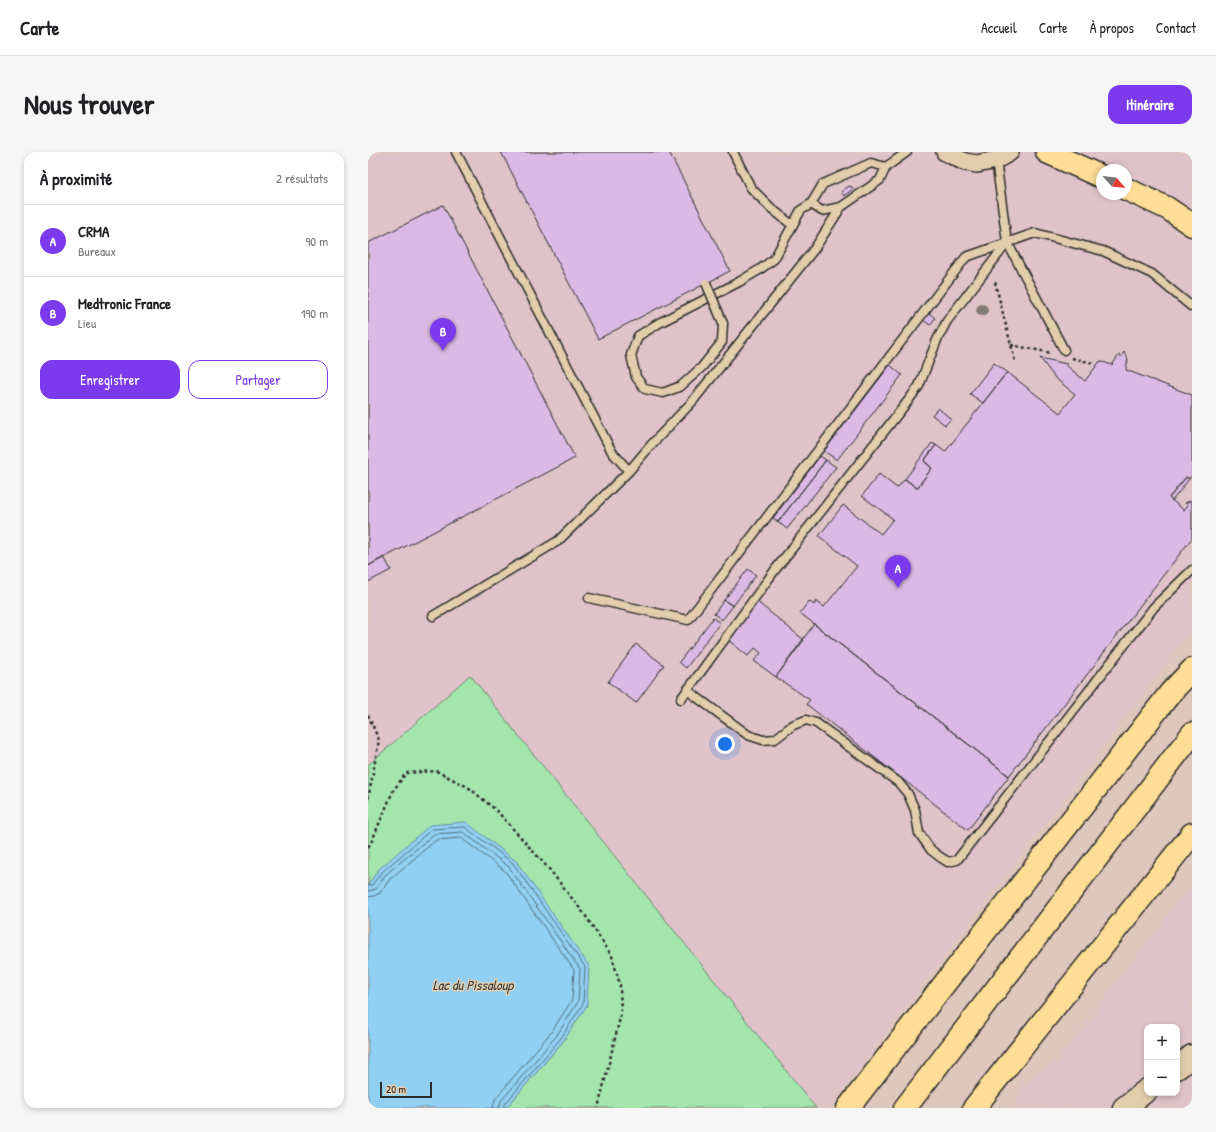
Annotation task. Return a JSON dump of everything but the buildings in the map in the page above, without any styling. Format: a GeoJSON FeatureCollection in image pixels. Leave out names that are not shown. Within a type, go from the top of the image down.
{"type":"FeatureCollection","features":[{"type":"Feature","properties":{"kind":"highway"},"geometry":{"type":"LineString","coordinates":[[1047,152],[1096,175]]}},
{"type":"Feature","properties":{"kind":"highway"},"geometry":{"type":"LineString","coordinates":[[1132,192],[1167,208],[1192,225]]}},
{"type":"Feature","properties":{"kind":"highway"},"geometry":{"type":"LineString","coordinates":[[1171,692],[1192,657]]}},
{"type":"Feature","properties":{"kind":"highway"},"geometry":{"type":"LineString","coordinates":[[848,1108],[1171,692],[1192,670]]}},
{"type":"Feature","properties":{"kind":"highway"},"geometry":{"type":"LineString","coordinates":[[905,1108],[1192,734]]}},
{"type":"Feature","properties":{"kind":"highway"},"geometry":{"type":"LineString","coordinates":[[974,1108],[1192,834]]}},
{"type":"Feature","properties":{"kind":"street"},"geometry":{"type":"LineString","coordinates":[[945,152],[965,162],[977,164],[1003,156]]}},
{"type":"Feature","properties":{"kind":"street"},"geometry":{"type":"LineString","coordinates":[[1180,1066],[1192,1056]]}},
{"type":"Feature","properties":{"kind":"street"},"geometry":{"type":"LineString","coordinates":[[1124,1108],[1144,1092]]}},
{"type":"Feature","properties":{"kind":"lane"},"geometry":{"type":"LineString","coordinates":[[456,152],[612,452],[629,471]]}},
{"type":"Feature","properties":{"kind":"lane"},"geometry":{"type":"LineString","coordinates":[[733,152],[751,188],[771,208],[792,225]]}},
{"type":"Feature","properties":{"kind":"lane"},"geometry":{"type":"LineString","coordinates":[[811,204],[822,211],[841,207],[880,180],[886,167],[907,152]]}},
{"type":"Feature","properties":{"kind":"lane"},"geometry":{"type":"LineString","coordinates":[[1003,156],[1007,242],[1064,350]]}},
{"type":"Feature","properties":{"kind":"lane"},"geometry":{"type":"LineString","coordinates":[[706,283],[723,323],[722,342],[702,367],[681,386],[663,393],[646,389],[636,376],[631,356],[638,336],[659,323],[739,282],[774,259],[801,210],[811,204],[823,184],[871,163],[886,167]]}},
{"type":"Feature","properties":{"kind":"lane"},"geometry":{"type":"LineString","coordinates":[[433,616],[558,541],[629,471],[651,445],[692,402],[815,248],[841,207]]}},
{"type":"Feature","properties":{"kind":"lane"},"geometry":{"type":"LineString","coordinates":[[589,598],[688,620],[966,257],[1035,233],[1103,251],[1152,274],[1192,307]]}},
{"type":"Feature","properties":{"kind":"lane"},"geometry":{"type":"LineString","coordinates":[[681,699],[775,570],[908,402],[919,386],[937,340],[947,322],[1007,242]]}},
{"type":"Feature","properties":{"kind":"lane"},"geometry":{"type":"LineString","coordinates":[[687,690],[748,736],[763,740],[774,739],[793,725],[806,720],[816,722],[898,782],[908,794],[915,810],[919,833],[931,850],[948,862],[957,860],[1154,606],[1192,570]]}},
{"type":"Feature","properties":{"kind":"path"},"geometry":{"type":"LineString","coordinates":[[995,282],[1015,361]]}},
{"type":"Feature","properties":{"kind":"path"},"geometry":{"type":"LineString","coordinates":[[368,715],[380,740],[368,800]]}},
{"type":"Feature","properties":{"kind":"path"},"geometry":{"type":"LineString","coordinates":[[368,847],[393,791],[406,773],[436,771],[468,787],[497,811],[549,869],[585,916],[612,956],[620,985],[621,1014],[598,1108]]}},
{"type":"Feature","properties":{"kind":"shaded area"},"geometry":{"type":"Polygon","coordinates":[[[368,152],[1192,152],[1192,629],[830,1108],[816,1108],[470,676],[368,765],[368,152]]]}},
{"type":"Feature","properties":{"kind":"shaded area"},"geometry":{"type":"Polygon","coordinates":[[[1192,884],[1192,1108],[1014,1108],[1023,1084],[1059,1059],[1192,884]]]}},
{"type":"Feature","properties":{"kind":"green space"},"geometry":{"type":"Polygon","coordinates":[[[470,675],[816,1108],[506,1108],[564,1040],[587,1005],[379,869],[368,885],[368,765],[470,675]]]}},
{"type":"Feature","properties":{"kind":"water","name":"Lac du Pissaloup"},"geometry":{"type":"Polygon","coordinates":[[[466,822],[516,861],[589,966],[587,1005],[564,1040],[506,1108],[368,1108],[368,885],[379,869],[430,825],[466,822]]]}},
{"type":"Feature","properties":{"kind":"place","name":"Medtronic France"},"geometry":{"type":"Point","coordinates":[443,351]}},
{"type":"Feature","properties":{"kind":"place","name":"CRMA"},"geometry":{"type":"Point","coordinates":[898,588]}}]}
